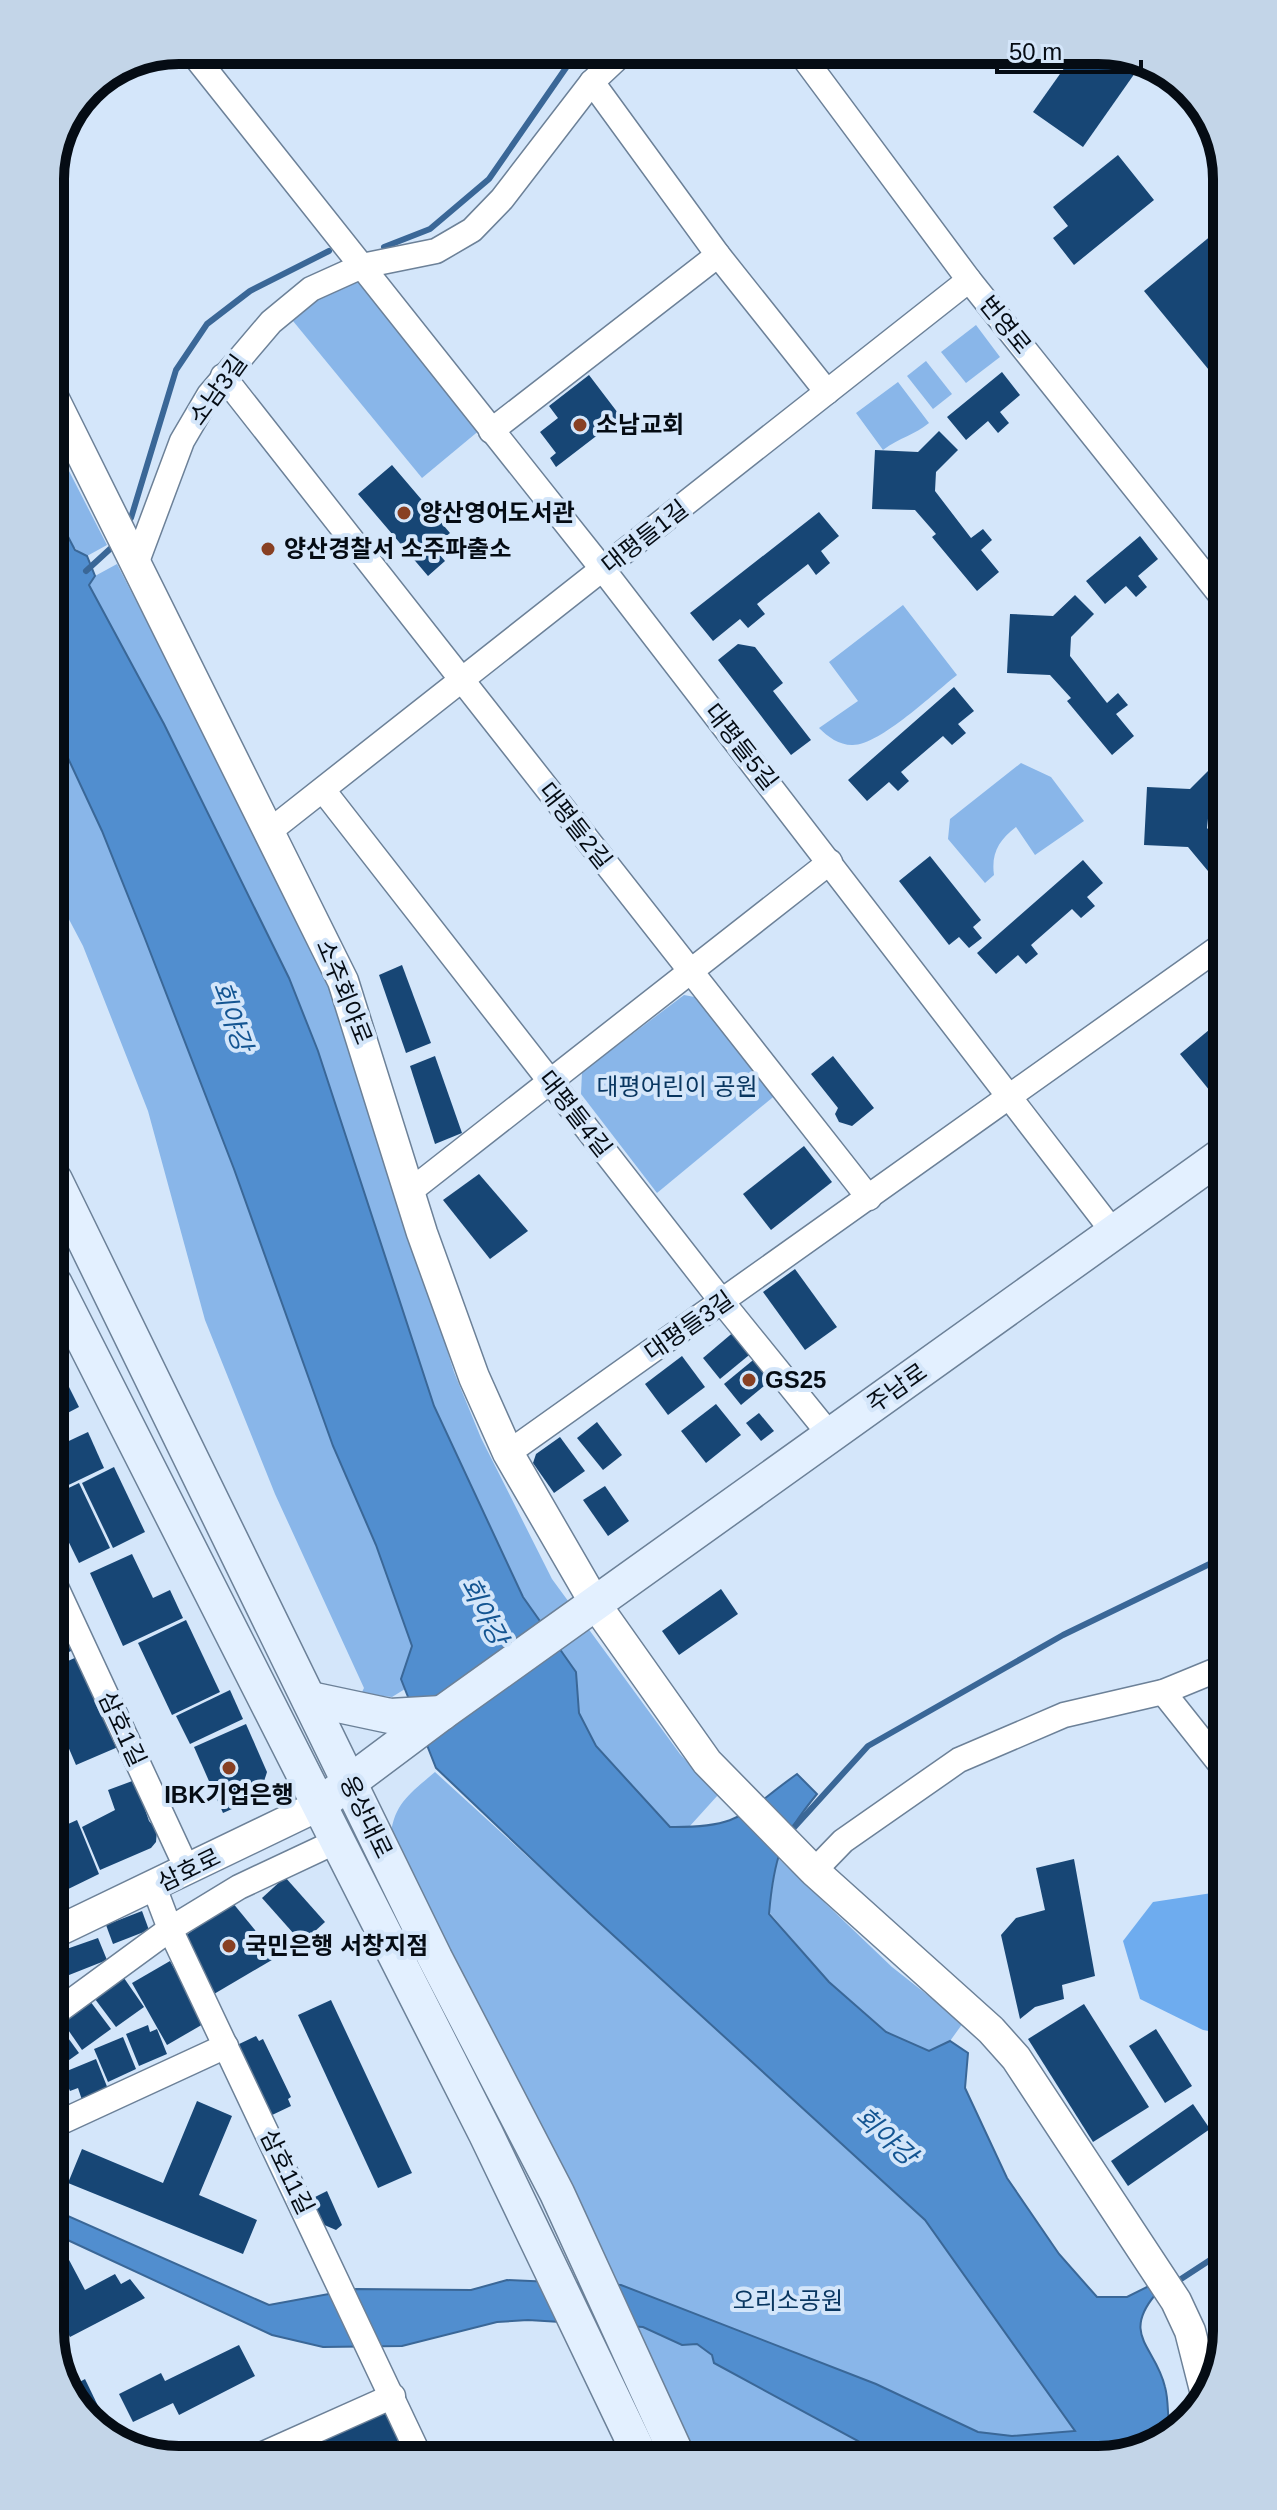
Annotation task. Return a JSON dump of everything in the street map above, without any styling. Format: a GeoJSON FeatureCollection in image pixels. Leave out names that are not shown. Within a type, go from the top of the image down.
{"type":"FeatureCollection","features":[{"type":"Feature","properties":{"kind":"main road","name":"주남로"},"geometry":{"type":"LineString","coordinates":[[318,1806],[442,1713],[1213,1162]]}},
{"type":"Feature","properties":{"kind":"main road","name":"웅상대로"},"geometry":{"type":"LineString","coordinates":[[64,1198],[435,1958],[557,2193],[673,2446]]}},
{"type":"Feature","properties":{"kind":"main road","name":"웅상대로"},"geometry":{"type":"LineString","coordinates":[[64,1302],[337,1841],[636,2446]]}},
{"type":"Feature","properties":{"kind":"main road"},"geometry":{"type":"LineString","coordinates":[[310,1699],[390,1716],[442,1713]]}},
{"type":"Feature","properties":{"kind":"street"},"geometry":{"type":"LineString","coordinates":[[201,64],[362,266]]}},
{"type":"Feature","properties":{"kind":"street","name":"소남3길"},"geometry":{"type":"LineString","coordinates":[[136,564],[182,441],[223,376],[271,322],[311,289],[362,266],[436,251],[472,230],[502,199],[592,82],[611,64]]}},
{"type":"Feature","properties":{"kind":"street","name":"번영로"},"geometry":{"type":"LineString","coordinates":[[808,64],[969,280],[1213,585]]}},
{"type":"Feature","properties":{"kind":"street"},"geometry":{"type":"LineString","coordinates":[[592,82],[718,255],[827,392]]}},
{"type":"Feature","properties":{"kind":"street"},"geometry":{"type":"LineString","coordinates":[[491,431],[718,255]]}},
{"type":"Feature","properties":{"kind":"street","name":"대평들5길"},"geometry":{"type":"LineString","coordinates":[[362,266],[603,570],[1114,1233]]}},
{"type":"Feature","properties":{"kind":"street","name":"대평들1길"},"geometry":{"type":"LineString","coordinates":[[271,830],[969,280]]}},
{"type":"Feature","properties":{"kind":"street"},"geometry":{"type":"LineString","coordinates":[[223,376],[462,679]]}},
{"type":"Feature","properties":{"kind":"street","name":"소주회야로"},"geometry":{"type":"LineString","coordinates":[[64,419],[271,830],[343,981],[409,1192],[474,1377],[585,1613],[689,1740],[728,1782],[811,1867],[991,2030],[1016,2058],[1176,2301],[1190,2331],[1202,2379]]}},
{"type":"Feature","properties":{"kind":"street","name":"대평들2길"},"geometry":{"type":"LineString","coordinates":[[462,679],[689,973]]}},
{"type":"Feature","properties":{"kind":"street","name":"대평들4길"},"geometry":{"type":"LineString","coordinates":[[323,790],[723,1303],[830,1435]]}},
{"type":"Feature","properties":{"kind":"street"},"geometry":{"type":"LineString","coordinates":[[409,1192],[830,862]]}},
{"type":"Feature","properties":{"kind":"street","name":"대평들3길"},"geometry":{"type":"LineString","coordinates":[[508,1453],[1213,952]]}},
{"type":"Feature","properties":{"kind":"street"},"geometry":{"type":"LineString","coordinates":[[689,973],[869,1198]]}},
{"type":"Feature","properties":{"kind":"street","name":"삼호1길"},"geometry":{"type":"LineString","coordinates":[[64,1604],[188,1871]]}},
{"type":"Feature","properties":{"kind":"street"},"geometry":{"type":"LineString","coordinates":[[811,1867],[959,1760],[1064,1715],[1163,1692],[1213,1672]]}},
{"type":"Feature","properties":{"kind":"street"},"geometry":{"type":"LineString","coordinates":[[1163,1692],[1213,1755]]}},
{"type":"Feature","properties":{"kind":"street","name":"삼호로"},"geometry":{"type":"LineString","coordinates":[[64,1928],[318,1806]]}},
{"type":"Feature","properties":{"kind":"street"},"geometry":{"type":"LineString","coordinates":[[64,2007],[170,1929],[239,1887],[337,1841]]}},
{"type":"Feature","properties":{"kind":"street","name":"삼호11길"},"geometry":{"type":"LineString","coordinates":[[154,1887],[170,1929],[415,2446]]}},
{"type":"Feature","properties":{"kind":"street"},"geometry":{"type":"LineString","coordinates":[[64,2121],[226,2046]]}},
{"type":"Feature","properties":{"kind":"street"},"geometry":{"type":"LineString","coordinates":[[281,2446],[393,2396]]}},
{"type":"Feature","properties":{"kind":"green space"},"geometry":{"type":"Polygon","coordinates":[[[357,280],[481,429],[422,478],[293,321],[325,294],[357,280]]]}},
{"type":"Feature","properties":{"kind":"green space"},"geometry":{"type":"Polygon","coordinates":[[[976,325],[1000,357],[966,383],[941,352],[976,325]]]}},
{"type":"Feature","properties":{"kind":"green space"},"geometry":{"type":"Polygon","coordinates":[[[926,361],[952,394],[933,409],[907,376],[926,361]]]}},
{"type":"Feature","properties":{"kind":"green space"},"geometry":{"type":"Polygon","coordinates":[[[898,382],[929,423],[883,450],[856,413],[898,382]]]}},
{"type":"Feature","properties":{"kind":"green space"},"geometry":{"type":"Polygon","coordinates":[[[64,461],[107,545],[87,556],[73,546],[64,534],[64,461]]]}},
{"type":"Feature","properties":{"kind":"green space"},"geometry":{"type":"Polygon","coordinates":[[[117,564],[315,948],[351,1044],[454,1372],[481,1438],[552,1579],[680,1754],[718,1795],[689,1827],[670,1827],[596,1746],[579,1713],[576,1672],[523,1597],[434,1406],[318,1051],[289,978],[164,724],[89,585],[95,576],[117,564]]]}},
{"type":"Feature","properties":{"kind":"green space"},"geometry":{"type":"Polygon","coordinates":[[[903,605],[957,675],[877,737],[852,745],[838,742],[819,728],[858,701],[829,662],[903,605]]]}},
{"type":"Feature","properties":{"kind":"green space"},"geometry":{"type":"Polygon","coordinates":[[[64,750],[102,831],[144,936],[234,1169],[333,1446],[376,1545],[412,1647],[401,1679],[405,1689],[392,1697],[361,1694],[364,1688],[275,1494],[205,1320],[148,1111],[83,946],[64,910],[64,750]]]}},
{"type":"Feature","properties":{"kind":"green space"},"geometry":{"type":"Polygon","coordinates":[[[1021,763],[1051,777],[1084,821],[1035,855],[1016,827],[998,848],[994,875],[985,883],[948,839],[950,819],[1021,763]]]}},
{"type":"Feature","properties":{"kind":"green space","name":"대평어린이 공원"},"geometry":{"type":"Polygon","coordinates":[[[684,995],[700,998],[778,1093],[657,1193],[581,1094],[582,1072],[684,995]]]}},
{"type":"Feature","properties":{"kind":"green space","name":"오리소공원"},"geometry":{"type":"Polygon","coordinates":[[[435,1772],[925,2220],[1086,2446],[691,2446],[391,1834],[400,1806],[435,1772]]]}},
{"type":"Feature","properties":{"kind":"green space"},"geometry":{"type":"Polygon","coordinates":[[[777,1857],[892,1967],[963,2023],[950,2041],[929,2051],[886,2032],[829,1982],[769,1912],[777,1857]]]}},
{"type":"Feature","properties":{"kind":"shaded area"},"geometry":{"type":"Polygon","coordinates":[[[1213,1893],[1213,2032],[1203,2030],[1140,1999],[1123,1941],[1153,1902],[1213,1893]]]}},
{"type":"Feature","properties":{"kind":"water","name":"회야강"},"geometry":{"type":"Polygon","coordinates":[[[64,529],[75,550],[87,556],[95,576],[89,585],[164,724],[289,978],[318,1051],[434,1406],[523,1597],[576,1672],[579,1713],[596,1746],[670,1827],[713,1825],[740,1816],[797,1774],[817,1794],[781,1850],[773,1878],[769,1914],[829,1982],[886,2032],[929,2051],[950,2041],[968,2053],[965,2088],[1007,2178],[1059,2254],[1097,2297],[1127,2297],[1151,2285],[1155,2295],[1145,2309],[1141,2332],[1161,2373],[1169,2421],[1156,2431],[1121,2444],[1098,2446],[867,2446],[714,2363],[712,2355],[697,2344],[682,2345],[643,2327],[528,2320],[497,2322],[402,2346],[323,2347],[272,2335],[64,2238],[64,2214],[269,2305],[356,2289],[471,2290],[507,2280],[621,2285],[876,2384],[978,2432],[1012,2436],[1075,2431],[925,2220],[590,1914],[436,1768],[401,1679],[412,1646],[376,1545],[333,1446],[234,1169],[102,831],[64,750],[64,529]]]}},
{"type":"Feature","properties":{"kind":"building"},"geometry":{"type":"Polygon","coordinates":[[[1067,64],[1106,64],[1136,71],[1083,147],[1033,112],[1067,64]]]}},
{"type":"Feature","properties":{"kind":"building"},"geometry":{"type":"Polygon","coordinates":[[[1118,155],[1154,200],[1074,265],[1053,238],[1068,226],[1053,207],[1118,155]]]}},
{"type":"Feature","properties":{"kind":"building"},"geometry":{"type":"Polygon","coordinates":[[[1213,234],[1213,375],[1144,291],[1213,234]]]}},
{"type":"Feature","properties":{"kind":"building"},"geometry":{"type":"Polygon","coordinates":[[[1002,372],[1020,395],[1000,412],[1009,423],[998,433],[988,421],[966,440],[947,417],[1002,372]]]}},
{"type":"Feature","properties":{"kind":"building","name":"소남교회"},"geometry":{"type":"Polygon","coordinates":[[[589,375],[621,417],[556,467],[550,458],[556,453],[540,432],[558,418],[549,406],[589,375]]]}},
{"type":"Feature","properties":{"kind":"building"},"geometry":{"type":"Polygon","coordinates":[[[939,431],[958,450],[936,472],[935,491],[971,538],[983,529],[992,540],[981,550],[999,572],[977,591],[932,537],[936,534],[915,510],[872,509],[875,450],[918,452],[939,431]]]}},
{"type":"Feature","properties":{"kind":"building","name":"양산영어도서관"},"geometry":{"type":"Polygon","coordinates":[[[392,465],[450,533],[433,547],[445,561],[428,576],[358,494],[392,465]]]}},
{"type":"Feature","properties":{"kind":"building"},"geometry":{"type":"Polygon","coordinates":[[[819,512],[839,536],[821,551],[830,563],[816,575],[808,564],[757,604],[765,614],[748,628],[740,619],[713,641],[690,613],[819,512]]]}},
{"type":"Feature","properties":{"kind":"building"},"geometry":{"type":"Polygon","coordinates":[[[1140,536],[1158,559],[1138,576],[1147,587],[1136,597],[1126,586],[1105,604],[1086,581],[1140,536]]]}},
{"type":"Feature","properties":{"kind":"building"},"geometry":{"type":"Polygon","coordinates":[[[1075,595],[1094,614],[1071,637],[1070,656],[1107,703],[1118,693],[1128,705],[1116,714],[1134,736],[1112,755],[1067,701],[1071,698],[1050,675],[1007,673],[1010,614],[1053,616],[1075,595]]]}},
{"type":"Feature","properties":{"kind":"building"},"geometry":{"type":"Polygon","coordinates":[[[738,644],[755,647],[783,683],[773,691],[811,740],[791,755],[718,660],[738,644]]]}},
{"type":"Feature","properties":{"kind":"building"},"geometry":{"type":"Polygon","coordinates":[[[954,687],[974,711],[958,724],[966,733],[952,745],[943,736],[901,772],[909,781],[898,791],[889,782],[867,801],[848,780],[954,687]]]}},
{"type":"Feature","properties":{"kind":"building"},"geometry":{"type":"Polygon","coordinates":[[[1211,768],[1213,770],[1213,805],[1209,809],[1207,828],[1213,835],[1213,867],[1208,871],[1188,847],[1144,845],[1147,787],[1190,789],[1211,768]]]}},
{"type":"Feature","properties":{"kind":"building"},"geometry":{"type":"Polygon","coordinates":[[[930,856],[981,920],[973,927],[982,938],[969,948],[959,937],[949,945],[899,881],[930,856]]]}},
{"type":"Feature","properties":{"kind":"building"},"geometry":{"type":"Polygon","coordinates":[[[1083,860],[1103,883],[1087,897],[1095,906],[1081,918],[1072,909],[1031,945],[1038,954],[1026,964],[1018,955],[996,974],[977,953],[1083,860]]]}},
{"type":"Feature","properties":{"kind":"building"},"geometry":{"type":"Polygon","coordinates":[[[402,965],[431,1043],[406,1053],[379,975],[402,965]]]}},
{"type":"Feature","properties":{"kind":"building"},"geometry":{"type":"Polygon","coordinates":[[[1213,1027],[1213,1089],[1210,1091],[1180,1054],[1213,1027]]]}},
{"type":"Feature","properties":{"kind":"building"},"geometry":{"type":"Polygon","coordinates":[[[435,1056],[462,1133],[435,1144],[410,1066],[435,1056]]]}},
{"type":"Feature","properties":{"kind":"building"},"geometry":{"type":"Polygon","coordinates":[[[833,1056],[874,1108],[852,1126],[839,1122],[835,1114],[838,1108],[811,1074],[833,1056]]]}},
{"type":"Feature","properties":{"kind":"building"},"geometry":{"type":"Polygon","coordinates":[[[804,1146],[832,1182],[771,1230],[743,1194],[804,1146]]]}},
{"type":"Feature","properties":{"kind":"building"},"geometry":{"type":"Polygon","coordinates":[[[479,1174],[528,1231],[490,1259],[443,1200],[479,1174]]]}},
{"type":"Feature","properties":{"kind":"building"},"geometry":{"type":"Polygon","coordinates":[[[795,1269],[837,1327],[805,1350],[763,1292],[795,1269]]]}},
{"type":"Feature","properties":{"kind":"building"},"geometry":{"type":"Polygon","coordinates":[[[736,1330],[754,1351],[720,1379],[703,1358],[736,1330]]]}},
{"type":"Feature","properties":{"kind":"building"},"geometry":{"type":"Polygon","coordinates":[[[682,1356],[705,1387],[668,1415],[645,1384],[682,1356]]]}},
{"type":"Feature","properties":{"kind":"building","name":"GS25"},"geometry":{"type":"Polygon","coordinates":[[[758,1356],[775,1377],[741,1405],[724,1384],[758,1356]]]}},
{"type":"Feature","properties":{"kind":"building"},"geometry":{"type":"Polygon","coordinates":[[[67,1383],[79,1407],[64,1415],[64,1384],[67,1383]]]}},
{"type":"Feature","properties":{"kind":"building"},"geometry":{"type":"Polygon","coordinates":[[[716,1404],[741,1435],[706,1463],[681,1431],[716,1404]]]}},
{"type":"Feature","properties":{"kind":"building"},"geometry":{"type":"Polygon","coordinates":[[[759,1413],[774,1431],[761,1441],[746,1423],[759,1413]]]}},
{"type":"Feature","properties":{"kind":"building"},"geometry":{"type":"Polygon","coordinates":[[[597,1422],[622,1455],[603,1470],[577,1438],[597,1422]]]}},
{"type":"Feature","properties":{"kind":"building"},"geometry":{"type":"Polygon","coordinates":[[[88,1432],[104,1468],[64,1487],[64,1443],[88,1432]]]}},
{"type":"Feature","properties":{"kind":"building"},"geometry":{"type":"Polygon","coordinates":[[[560,1437],[585,1471],[554,1493],[533,1463],[536,1454],[560,1437]]]}},
{"type":"Feature","properties":{"kind":"building"},"geometry":{"type":"Polygon","coordinates":[[[114,1467],[145,1532],[113,1548],[82,1483],[114,1467]]]}},
{"type":"Feature","properties":{"kind":"building"},"geometry":{"type":"Polygon","coordinates":[[[79,1483],[110,1548],[79,1563],[64,1532],[64,1490],[79,1483]]]}},
{"type":"Feature","properties":{"kind":"building"},"geometry":{"type":"Polygon","coordinates":[[[605,1486],[629,1521],[608,1536],[583,1500],[605,1486]]]}},
{"type":"Feature","properties":{"kind":"building"},"geometry":{"type":"Polygon","coordinates":[[[132,1554],[153,1598],[170,1590],[183,1618],[123,1646],[90,1573],[132,1554]]]}},
{"type":"Feature","properties":{"kind":"building"},"geometry":{"type":"Polygon","coordinates":[[[721,1589],[738,1614],[679,1655],[662,1631],[721,1589]]]}},
{"type":"Feature","properties":{"kind":"building"},"geometry":{"type":"Polygon","coordinates":[[[186,1620],[220,1692],[172,1715],[138,1643],[186,1620]]]}},
{"type":"Feature","properties":{"kind":"building"},"geometry":{"type":"Polygon","coordinates":[[[64,1631],[73,1650],[64,1654],[64,1631]]]}},
{"type":"Feature","properties":{"kind":"building"},"geometry":{"type":"Polygon","coordinates":[[[79,1656],[118,1747],[76,1765],[64,1737],[64,1663],[79,1656]]]}},
{"type":"Feature","properties":{"kind":"building"},"geometry":{"type":"Polygon","coordinates":[[[230,1690],[243,1719],[190,1744],[176,1716],[230,1690]]]}},
{"type":"Feature","properties":{"kind":"building"},"geometry":{"type":"Polygon","coordinates":[[[246,1724],[267,1772],[259,1797],[223,1813],[194,1747],[246,1724]]]}},
{"type":"Feature","properties":{"kind":"building"},"geometry":{"type":"Polygon","coordinates":[[[135,1780],[149,1821],[157,1830],[156,1842],[151,1848],[100,1870],[82,1827],[115,1810],[108,1790],[135,1780]]]}},
{"type":"Feature","properties":{"kind":"building"},"geometry":{"type":"Polygon","coordinates":[[[77,1820],[99,1874],[64,1891],[64,1826],[77,1820]]]}},
{"type":"Feature","properties":{"kind":"building"},"geometry":{"type":"Polygon","coordinates":[[[1074,1859],[1095,1976],[1062,1985],[1064,1999],[1035,2007],[1020,2019],[1001,1935],[1016,1918],[1045,1910],[1036,1868],[1074,1859]]]}},
{"type":"Feature","properties":{"kind":"building"},"geometry":{"type":"Polygon","coordinates":[[[285,1877],[325,1922],[302,1943],[262,1898],[285,1877]]]}},
{"type":"Feature","properties":{"kind":"building","name":"국민은행 서창지점"},"geometry":{"type":"Polygon","coordinates":[[[232,1902],[277,1957],[214,1994],[185,1936],[232,1902]]]}},
{"type":"Feature","properties":{"kind":"building"},"geometry":{"type":"Polygon","coordinates":[[[142,1911],[149,1930],[113,1944],[106,1925],[142,1911]]]}},
{"type":"Feature","properties":{"kind":"building"},"geometry":{"type":"Polygon","coordinates":[[[98,1938],[107,1960],[64,1977],[64,1950],[98,1938]]]}},
{"type":"Feature","properties":{"kind":"building"},"geometry":{"type":"Polygon","coordinates":[[[170,1961],[205,2023],[167,2045],[132,1983],[170,1961]]]}},
{"type":"Feature","properties":{"kind":"building"},"geometry":{"type":"Polygon","coordinates":[[[124,1978],[144,2007],[116,2027],[95,1999],[124,1978]]]}},
{"type":"Feature","properties":{"kind":"building"},"geometry":{"type":"Polygon","coordinates":[[[331,2000],[412,2173],[378,2188],[298,2015],[331,2000]]]}},
{"type":"Feature","properties":{"kind":"building"},"geometry":{"type":"Polygon","coordinates":[[[90,2001],[111,2029],[82,2050],[64,2020],[90,2001]]]}},
{"type":"Feature","properties":{"kind":"building"},"geometry":{"type":"Polygon","coordinates":[[[1084,2004],[1149,2107],[1093,2142],[1028,2039],[1084,2004]]]}},
{"type":"Feature","properties":{"kind":"building"},"geometry":{"type":"Polygon","coordinates":[[[148,2025],[150,2032],[157,2029],[167,2054],[139,2066],[126,2034],[148,2025]]]}},
{"type":"Feature","properties":{"kind":"building"},"geometry":{"type":"Polygon","coordinates":[[[1156,2029],[1192,2086],[1165,2103],[1129,2046],[1156,2029]]]}},
{"type":"Feature","properties":{"kind":"building"},"geometry":{"type":"Polygon","coordinates":[[[64,2032],[79,2053],[64,2064],[64,2032]]]}},
{"type":"Feature","properties":{"kind":"building"},"geometry":{"type":"Polygon","coordinates":[[[256,2036],[259,2041],[263,2039],[291,2097],[288,2099],[291,2106],[270,2116],[237,2045],[256,2036]]]}},
{"type":"Feature","properties":{"kind":"building"},"geometry":{"type":"Polygon","coordinates":[[[123,2037],[136,2069],[108,2082],[94,2049],[123,2037]]]}},
{"type":"Feature","properties":{"kind":"building"},"geometry":{"type":"Polygon","coordinates":[[[96,2059],[108,2089],[82,2100],[78,2088],[70,2091],[64,2072],[96,2059]]]}},
{"type":"Feature","properties":{"kind":"building"},"geometry":{"type":"Polygon","coordinates":[[[197,2101],[232,2116],[199,2195],[257,2220],[243,2254],[68,2183],[82,2149],[163,2183],[197,2101]]]}},
{"type":"Feature","properties":{"kind":"building"},"geometry":{"type":"Polygon","coordinates":[[[1193,2104],[1210,2129],[1128,2186],[1111,2161],[1193,2104]]]}},
{"type":"Feature","properties":{"kind":"building"},"geometry":{"type":"Polygon","coordinates":[[[327,2191],[342,2225],[336,2230],[322,2224],[311,2199],[327,2191]]]}},
{"type":"Feature","properties":{"kind":"building"},"geometry":{"type":"Polygon","coordinates":[[[64,2250],[85,2290],[115,2274],[121,2284],[130,2279],[145,2298],[70,2337],[64,2326],[64,2250]]]}},
{"type":"Feature","properties":{"kind":"building"},"geometry":{"type":"Polygon","coordinates":[[[239,2345],[255,2376],[179,2415],[173,2403],[133,2422],[119,2394],[161,2373],[165,2381],[239,2345]]]}},
{"type":"Feature","properties":{"kind":"building"},"geometry":{"type":"Polygon","coordinates":[[[85,2379],[103,2417],[88,2401],[77,2384],[85,2379]]]}},
{"type":"Feature","properties":{"kind":"building"},"geometry":{"type":"Polygon","coordinates":[[[378,2411],[391,2416],[401,2439],[387,2446],[303,2446],[378,2411]]]}},
{"type":"Feature","properties":{"kind":"waterway"},"geometry":{"type":"LineString","coordinates":[[384,247],[430,229],[489,179],[569,64]]}},
{"type":"Feature","properties":{"kind":"waterway"},"geometry":{"type":"LineString","coordinates":[[131,518],[176,370],[207,324],[250,291],[329,251]]}},
{"type":"Feature","properties":{"kind":"waterway"},"geometry":{"type":"LineString","coordinates":[[86,571],[110,549]]}},
{"type":"Feature","properties":{"kind":"waterway"},"geometry":{"type":"LineString","coordinates":[[789,1833],[868,1746],[1063,1635],[1213,1562]]}},
{"type":"Feature","properties":{"kind":"waterway"},"geometry":{"type":"LineString","coordinates":[[1181,2279],[1213,2258]]}},
{"type":"Feature","properties":{"kind":"place","name":"소남교회"},"geometry":{"type":"Point","coordinates":[580,425]}},
{"type":"Feature","properties":{"kind":"place","name":"양산영어도서관"},"geometry":{"type":"Point","coordinates":[404,513]}},
{"type":"Feature","properties":{"kind":"place","name":"양산경찰서 소주파출소"},"geometry":{"type":"Point","coordinates":[268,549]}},
{"type":"Feature","properties":{"kind":"place","name":"GS25"},"geometry":{"type":"Point","coordinates":[749,1380]}},
{"type":"Feature","properties":{"kind":"place","name":"IBK기업은행"},"geometry":{"type":"Point","coordinates":[229,1768]}},
{"type":"Feature","properties":{"kind":"place","name":"국민은행 서창지점"},"geometry":{"type":"Point","coordinates":[229,1946]}}]}
